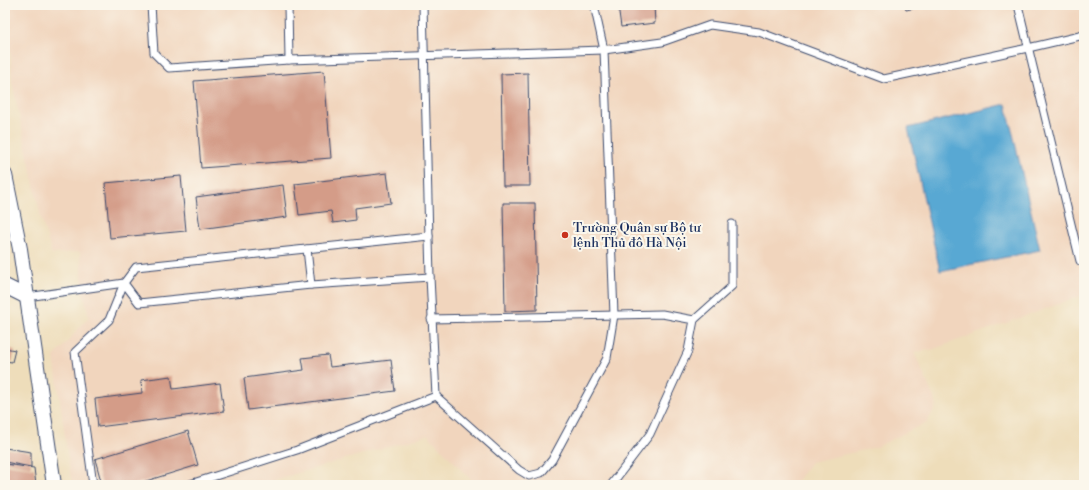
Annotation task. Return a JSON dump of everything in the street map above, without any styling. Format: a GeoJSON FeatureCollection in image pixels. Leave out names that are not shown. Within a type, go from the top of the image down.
{"type":"FeatureCollection","features":[{"type":"Feature","properties":{"kind":"street"},"geometry":{"type":"LineString","coordinates":[[5,174],[20,249],[54,485]]}},
{"type":"Feature","properties":{"kind":"street"},"geometry":{"type":"LineString","coordinates":[[5,286],[27,297]]}},
{"type":"Feature","properties":{"kind":"lane"},"geometry":{"type":"LineString","coordinates":[[151,5],[154,53],[169,68],[289,60],[604,50],[662,42],[710,25],[759,32],[884,79],[1084,35]]}},
{"type":"Feature","properties":{"kind":"lane"},"geometry":{"type":"LineString","coordinates":[[288,5],[289,60]]}},
{"type":"Feature","properties":{"kind":"lane"},"geometry":{"type":"LineString","coordinates":[[422,5],[430,277],[436,396],[519,470],[530,476],[541,473],[552,460],[607,358],[614,315],[604,50],[594,5]]}},
{"type":"Feature","properties":{"kind":"lane"},"geometry":{"type":"LineString","coordinates":[[1018,5],[1080,261]]}},
{"type":"Feature","properties":{"kind":"lane"},"geometry":{"type":"LineString","coordinates":[[610,485],[650,434],[688,351],[694,320],[732,286],[732,224]]}},
{"type":"Feature","properties":{"kind":"lane"},"geometry":{"type":"LineString","coordinates":[[94,485],[75,352],[109,320],[124,284],[136,267],[429,236]]}},
{"type":"Feature","properties":{"kind":"lane"},"geometry":{"type":"LineString","coordinates":[[307,249],[311,285]]}},
{"type":"Feature","properties":{"kind":"lane"},"geometry":{"type":"LineString","coordinates":[[124,284],[139,303],[311,285],[430,277]]}},
{"type":"Feature","properties":{"kind":"lane"},"geometry":{"type":"LineString","coordinates":[[27,297],[124,284]]}},
{"type":"Feature","properties":{"kind":"lane"},"geometry":{"type":"LineString","coordinates":[[432,319],[662,314],[694,320]]}},
{"type":"Feature","properties":{"kind":"lane"},"geometry":{"type":"LineString","coordinates":[[187,485],[297,450],[436,396]]}},
{"type":"Feature","properties":{"kind":"shaded area","name":"Trường Quân sự Bộ tư lệnh Thủ đô Hà Nội"},"geometry":{"type":"Polygon","coordinates":[[[8,5],[1084,5],[1084,295],[931,350],[914,352],[937,405],[927,422],[877,447],[811,462],[794,485],[476,485],[428,435],[257,485],[73,485],[70,473],[54,357],[89,317],[83,290],[80,252],[52,254],[41,218],[12,82],[8,5]]]}},
{"type":"Feature","properties":{"kind":"water"},"geometry":{"type":"Polygon","coordinates":[[[1006,104],[1040,250],[940,271],[908,128],[1006,104]]]}},
{"type":"Feature","properties":{"kind":"building"},"geometry":{"type":"Polygon","coordinates":[[[618,5],[654,5],[655,23],[621,27],[618,5]]]}},
{"type":"Feature","properties":{"kind":"building"},"geometry":{"type":"Polygon","coordinates":[[[904,5],[925,5],[925,6],[906,10],[904,5]]]}},
{"type":"Feature","properties":{"kind":"building"},"geometry":{"type":"Polygon","coordinates":[[[324,71],[331,158],[201,168],[194,81],[324,71]]]}},
{"type":"Feature","properties":{"kind":"building"},"geometry":{"type":"Polygon","coordinates":[[[528,73],[530,186],[503,186],[501,74],[528,73]]]}},
{"type":"Feature","properties":{"kind":"building"},"geometry":{"type":"Polygon","coordinates":[[[387,173],[391,203],[355,208],[356,220],[333,223],[331,211],[299,215],[295,184],[387,173]]]}},
{"type":"Feature","properties":{"kind":"building"},"geometry":{"type":"Polygon","coordinates":[[[181,176],[186,231],[110,238],[105,183],[181,176]]]}},
{"type":"Feature","properties":{"kind":"building"},"geometry":{"type":"Polygon","coordinates":[[[283,185],[287,217],[200,229],[196,197],[283,185]]]}},
{"type":"Feature","properties":{"kind":"building"},"geometry":{"type":"Polygon","coordinates":[[[503,203],[535,203],[537,310],[505,311],[503,203]]]}},
{"type":"Feature","properties":{"kind":"building"},"geometry":{"type":"Polygon","coordinates":[[[5,348],[15,350],[12,362],[5,361],[5,348]]]}},
{"type":"Feature","properties":{"kind":"building"},"geometry":{"type":"Polygon","coordinates":[[[328,355],[330,367],[391,360],[395,391],[248,410],[244,378],[304,370],[302,358],[328,355]]]}},
{"type":"Feature","properties":{"kind":"building"},"geometry":{"type":"Polygon","coordinates":[[[171,376],[173,389],[220,383],[224,411],[98,427],[95,399],[142,393],[141,380],[171,376]]]}},
{"type":"Feature","properties":{"kind":"building"},"geometry":{"type":"Polygon","coordinates":[[[188,431],[198,465],[133,485],[102,485],[95,459],[188,431]]]}},
{"type":"Feature","properties":{"kind":"building"},"geometry":{"type":"Polygon","coordinates":[[[5,448],[31,452],[31,467],[5,462],[5,448]]]}},
{"type":"Feature","properties":{"kind":"building"},"geometry":{"type":"Polygon","coordinates":[[[5,464],[34,468],[36,485],[5,485],[5,464]]]}},
{"type":"Feature","properties":{"kind":"place","name":"Trường Quân sự Bộ tư lệnh Thủ đô Hà Nội"},"geometry":{"type":"Point","coordinates":[565,235]}}]}
